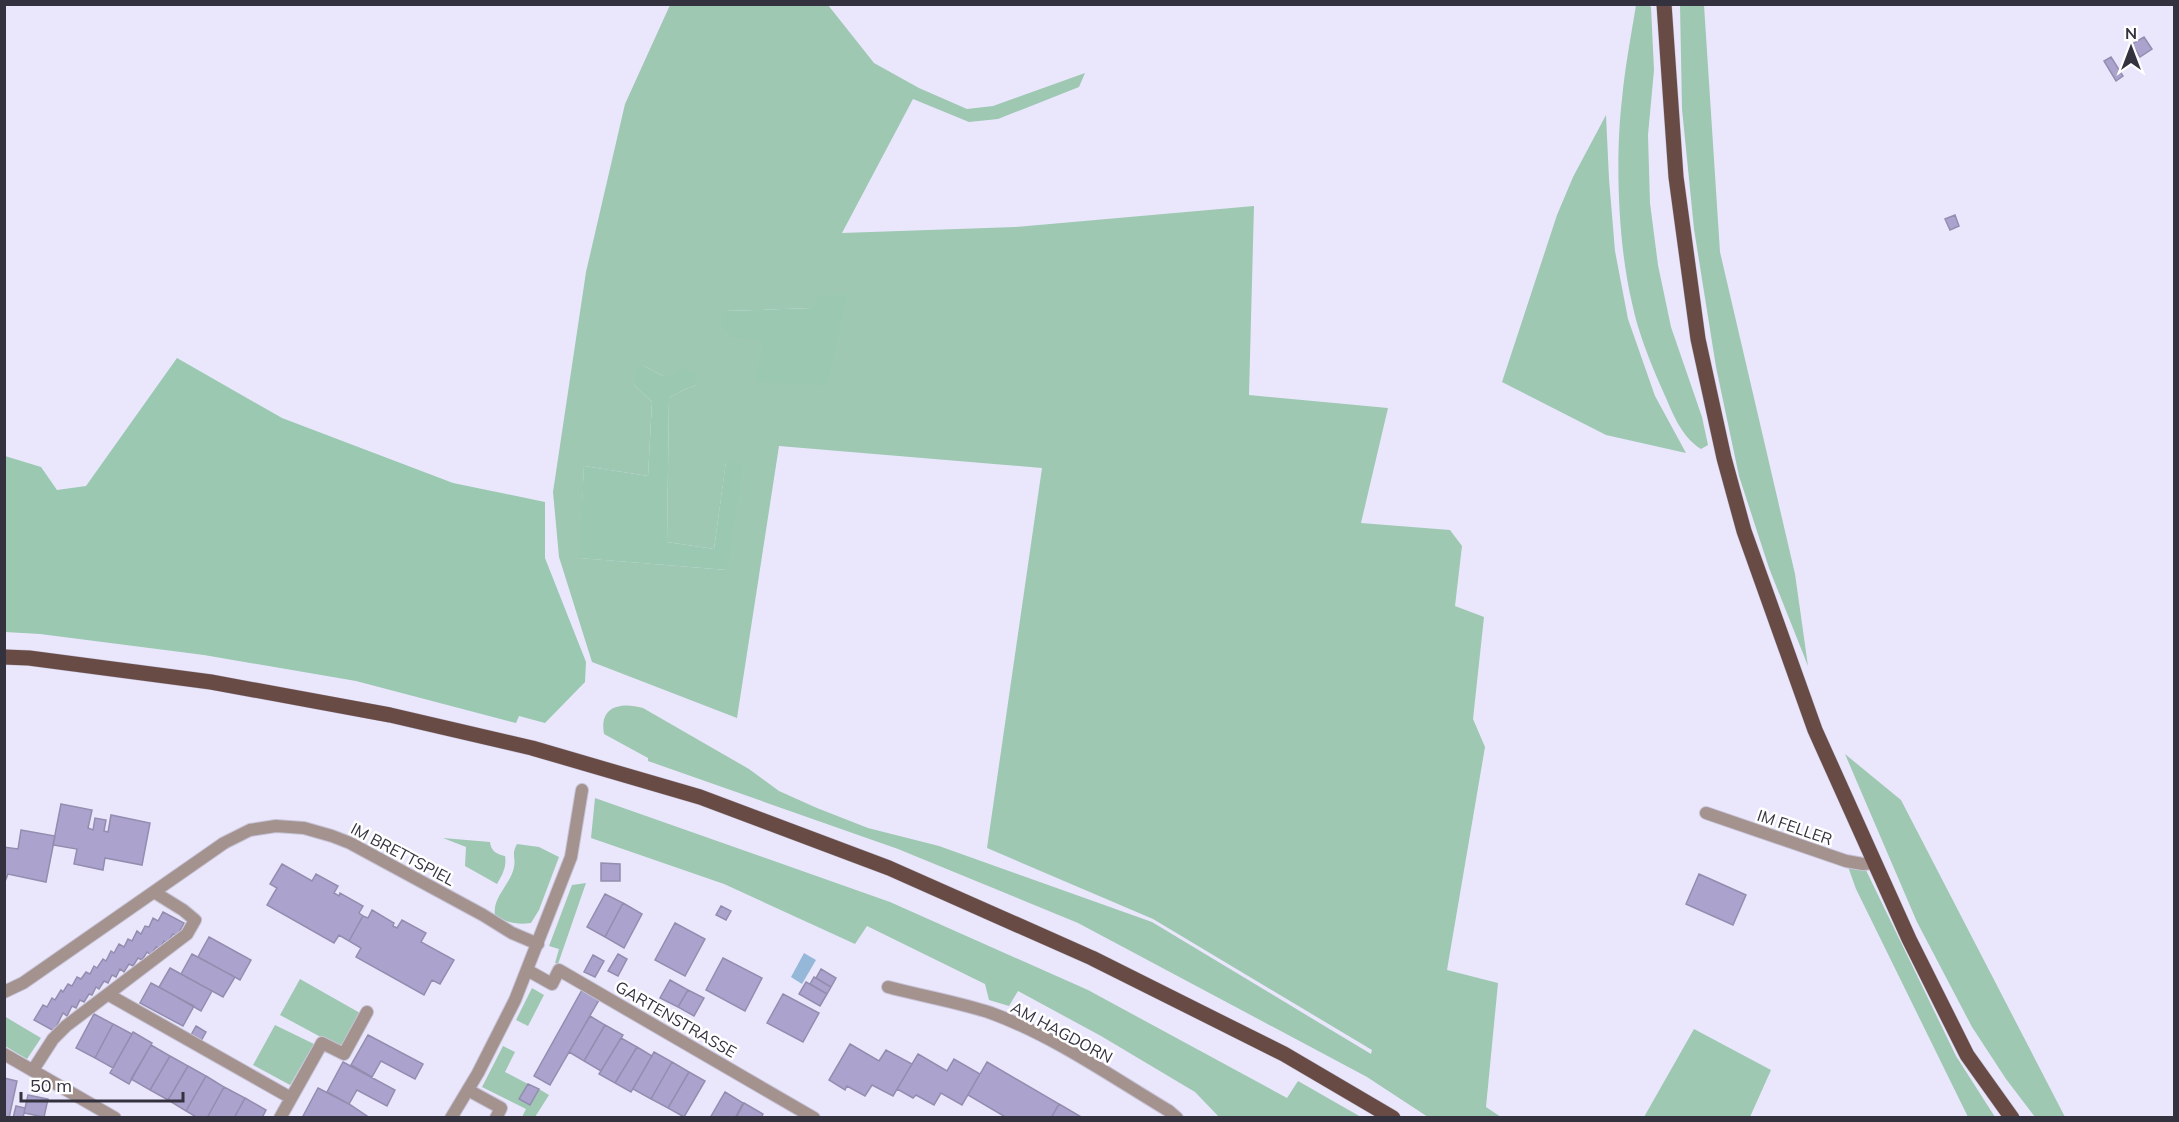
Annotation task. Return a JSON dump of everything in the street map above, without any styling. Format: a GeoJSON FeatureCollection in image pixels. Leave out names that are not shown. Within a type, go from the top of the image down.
{"type":"FeatureCollection","features":[{"type":"Feature","properties":{"kind":"main road"},"geometry":{"type":"LineString","coordinates":[[1664,4],[1676,177],[1698,339],[1724,458],[1744,531],[1807,710],[1875,863],[1924,970],[1967,1055],[2012,1118]]}},
{"type":"Feature","properties":{"kind":"main road"},"geometry":{"type":"LineString","coordinates":[[4,657],[28,658],[211,682],[390,715],[532,748],[700,797],[889,868],[1092,958],[1284,1054],[1394,1118]]}},
{"type":"Feature","properties":{"kind":"street"},"geometry":{"type":"LineString","coordinates":[[451,1118],[516,1000],[571,857],[582,790]]}},
{"type":"Feature","properties":{"kind":"street","name":"IM FELLER"},"geometry":{"type":"LineString","coordinates":[[1706,813],[1846,861],[1863,864],[1875,863]]}},
{"type":"Feature","properties":{"kind":"street","name":"IM BRETTSPIEL"},"geometry":{"type":"LineString","coordinates":[[4,992],[23,983],[224,843],[250,830],[276,826],[304,828],[350,843],[512,933],[538,944]]}},
{"type":"Feature","properties":{"kind":"street"},"geometry":{"type":"LineString","coordinates":[[33,1070],[54,1039],[66,1026],[187,934],[195,920],[154,892]]}},
{"type":"Feature","properties":{"kind":"street","name":"GARTENSTRASSE"},"geometry":{"type":"LineString","coordinates":[[527,970],[552,984],[559,970],[814,1118]]}},
{"type":"Feature","properties":{"kind":"street","name":"AM HAGDORN"},"geometry":{"type":"LineString","coordinates":[[888,987],[990,1013],[1020,1025],[1048,1039],[1177,1118]]}},
{"type":"Feature","properties":{"kind":"street"},"geometry":{"type":"LineString","coordinates":[[109,995],[291,1098]]}},
{"type":"Feature","properties":{"kind":"street"},"geometry":{"type":"LineString","coordinates":[[280,1118],[322,1043],[344,1054],[367,1012]]}},
{"type":"Feature","properties":{"kind":"street"},"geometry":{"type":"LineString","coordinates":[[4,1054],[115,1118]]}},
{"type":"Feature","properties":{"kind":"street"},"geometry":{"type":"LineString","coordinates":[[468,1090],[501,1108],[496,1118]]}},
{"type":"Feature","properties":{"kind":"green space"},"geometry":{"type":"Polygon","coordinates":[[[670,5],[828,5],[874,63],[919,88],[967,109],[993,106],[1085,73],[1079,87],[998,119],[969,122],[913,99],[842,233],[1015,227],[1254,206],[1249,395],[1388,408],[1361,523],[1450,530],[1462,546],[1455,606],[1484,617],[1473,719],[1485,747],[1447,970],[1498,983],[1486,1107],[1501,1117],[1428,1117],[1367,1077],[1078,923],[898,849],[648,761],[648,758],[604,734],[605,717],[613,708],[635,706],[643,708],[749,769],[779,791],[817,808],[868,828],[939,846],[1152,922],[1371,1054],[1372,1050],[1153,919],[987,848],[1042,468],[779,446],[737,718],[592,662],[559,557],[553,492],[586,272],[625,104],[670,5]],[[812,308],[724,311],[763,340],[812,308]],[[644,366],[634,385],[652,402],[648,476],[584,466],[580,558],[727,570],[726,462],[714,549],[667,542],[669,398],[697,385],[673,376],[663,376],[644,366]]]}},
{"type":"Feature","properties":{"kind":"green space"},"geometry":{"type":"Polygon","coordinates":[[[1636,5],[1651,7],[1654,70],[1648,135],[1650,203],[1658,265],[1671,327],[1702,417],[1708,445],[1701,449],[1687,437],[1669,406],[1641,336],[1627,280],[1618,174],[1625,75],[1636,5]]]}},
{"type":"Feature","properties":{"kind":"green space"},"geometry":{"type":"Polygon","coordinates":[[[1680,5],[1704,5],[1720,252],[1795,574],[1808,666],[1769,568],[1739,476],[1716,367],[1694,229],[1682,109],[1680,5]]]}},
{"type":"Feature","properties":{"kind":"green space"},"geometry":{"type":"Polygon","coordinates":[[[1606,115],[1615,251],[1628,319],[1655,396],[1686,453],[1606,435],[1502,382],[1557,215],[1573,177],[1606,115]]]}},
{"type":"Feature","properties":{"kind":"green space"},"geometry":{"type":"Polygon","coordinates":[[[818,295],[847,295],[827,385],[756,382],[763,340],[731,337],[720,322],[724,311],[812,308],[818,295]]]}},
{"type":"Feature","properties":{"kind":"green space"},"geometry":{"type":"Polygon","coordinates":[[[177,358],[282,418],[453,483],[545,502],[545,558],[586,662],[585,682],[545,723],[519,716],[516,723],[356,681],[204,655],[40,634],[5,632],[5,456],[41,467],[57,490],[86,486],[177,358]]]}},
{"type":"Feature","properties":{"kind":"green space"},"geometry":{"type":"Polygon","coordinates":[[[644,366],[663,376],[673,376],[681,368],[696,373],[697,385],[669,398],[667,542],[714,549],[726,461],[743,464],[727,570],[579,558],[584,466],[648,476],[652,402],[634,385],[636,371],[644,366]]]}},
{"type":"Feature","properties":{"kind":"green space"},"geometry":{"type":"Polygon","coordinates":[[[1845,754],[1901,800],[2065,1117],[2035,1117],[2006,1079],[1972,1027],[1917,922],[1845,754]]]}},
{"type":"Feature","properties":{"kind":"green space"},"geometry":{"type":"Polygon","coordinates":[[[595,798],[890,902],[1088,990],[1287,1098],[1298,1081],[1361,1117],[1219,1117],[1195,1092],[1101,1036],[1018,991],[1009,1006],[989,1000],[985,984],[867,926],[855,944],[724,884],[591,838],[595,798]]]}},
{"type":"Feature","properties":{"kind":"green space"},"geometry":{"type":"Polygon","coordinates":[[[443,838],[490,842],[494,852],[505,856],[505,867],[497,884],[465,866],[466,847],[443,838]]]}},
{"type":"Feature","properties":{"kind":"green space"},"geometry":{"type":"Polygon","coordinates":[[[517,844],[539,847],[559,857],[539,910],[531,923],[512,923],[495,915],[496,902],[512,873],[517,844]]]}},
{"type":"Feature","properties":{"kind":"green space"},"geometry":{"type":"Polygon","coordinates":[[[1846,861],[1863,864],[1956,1056],[1995,1117],[1968,1117],[1856,889],[1846,861]]]}},
{"type":"Feature","properties":{"kind":"green space"},"geometry":{"type":"Polygon","coordinates":[[[586,883],[558,964],[555,963],[559,949],[549,946],[572,885],[586,883]]]}},
{"type":"Feature","properties":{"kind":"green space"},"geometry":{"type":"Polygon","coordinates":[[[300,979],[360,1013],[341,1048],[280,1015],[300,979]]]}},
{"type":"Feature","properties":{"kind":"green space"},"geometry":{"type":"Polygon","coordinates":[[[532,988],[544,995],[528,1026],[516,1020],[532,988]]]}},
{"type":"Feature","properties":{"kind":"green space"},"geometry":{"type":"Polygon","coordinates":[[[4,1016],[41,1038],[27,1059],[5,1046],[4,1016]]]}},
{"type":"Feature","properties":{"kind":"green space"},"geometry":{"type":"Polygon","coordinates":[[[275,1025],[314,1044],[290,1085],[253,1065],[275,1025]]]}},
{"type":"Feature","properties":{"kind":"green space"},"geometry":{"type":"Polygon","coordinates":[[[1694,1029],[1771,1070],[1750,1117],[1644,1117],[1694,1029]]]}},
{"type":"Feature","properties":{"kind":"green space"},"geometry":{"type":"Polygon","coordinates":[[[503,1046],[515,1052],[505,1072],[528,1084],[520,1099],[530,1105],[539,1089],[549,1095],[535,1117],[522,1117],[526,1109],[482,1087],[503,1046]]]}},
{"type":"Feature","properties":{"kind":"water"},"geometry":{"type":"Polygon","coordinates":[[[804,953],[816,960],[802,984],[791,977],[804,953]]]}},
{"type":"Feature","properties":{"kind":"building"},"geometry":{"type":"Polygon","coordinates":[[[2144,37],[2152,49],[2140,57],[2132,44],[2144,37]]]}},
{"type":"Feature","properties":{"kind":"building"},"geometry":{"type":"Polygon","coordinates":[[[2111,57],[2123,76],[2116,81],[2104,61],[2111,57]]]}},
{"type":"Feature","properties":{"kind":"building"},"geometry":{"type":"Polygon","coordinates":[[[1955,215],[1959,226],[1950,230],[1945,219],[1955,215]]]}},
{"type":"Feature","properties":{"kind":"building"},"geometry":{"type":"Polygon","coordinates":[[[61,804],[92,810],[88,828],[93,830],[95,818],[106,820],[104,831],[108,832],[111,815],[150,823],[142,865],[105,858],[103,870],[74,864],[77,849],[53,845],[61,804]]]}},
{"type":"Feature","properties":{"kind":"building"},"geometry":{"type":"Polygon","coordinates":[[[21,830],[55,836],[46,882],[8,874],[4,884],[4,847],[18,849],[21,830]]]}},
{"type":"Feature","properties":{"kind":"building"},"geometry":{"type":"Polygon","coordinates":[[[601,863],[620,864],[620,881],[601,881],[601,863]]]}},
{"type":"Feature","properties":{"kind":"building"},"geometry":{"type":"Polygon","coordinates":[[[282,864],[312,881],[316,874],[338,886],[334,893],[339,896],[340,893],[363,906],[359,913],[363,916],[349,941],[339,935],[334,943],[267,905],[277,888],[270,884],[282,864]]]}},
{"type":"Feature","properties":{"kind":"building"},"geometry":{"type":"Polygon","coordinates":[[[1699,874],[1746,895],[1733,925],[1686,904],[1699,874]]]}},
{"type":"Feature","properties":{"kind":"building"},"geometry":{"type":"Polygon","coordinates":[[[605,894],[623,903],[605,937],[587,927],[605,894]]]}},
{"type":"Feature","properties":{"kind":"building"},"geometry":{"type":"Polygon","coordinates":[[[623,903],[642,914],[624,948],[605,937],[623,903]]]}},
{"type":"Feature","properties":{"kind":"building"},"geometry":{"type":"Polygon","coordinates":[[[721,906],[731,911],[726,920],[716,915],[721,906]]]}},
{"type":"Feature","properties":{"kind":"building"},"geometry":{"type":"Polygon","coordinates":[[[372,910],[394,923],[393,926],[397,928],[402,920],[426,933],[421,942],[454,960],[440,984],[432,980],[424,995],[356,957],[361,948],[349,941],[363,916],[368,918],[372,910]]]}},
{"type":"Feature","properties":{"kind":"building"},"geometry":{"type":"Polygon","coordinates":[[[163,912],[184,923],[177,936],[173,934],[167,943],[164,941],[160,949],[156,947],[151,955],[147,952],[142,960],[138,958],[133,966],[129,964],[124,972],[120,969],[116,977],[112,975],[108,983],[104,981],[99,989],[96,987],[92,995],[89,994],[84,1002],[80,1000],[76,1008],[72,1006],[67,1016],[63,1013],[54,1031],[34,1020],[43,1005],[47,1007],[52,998],[55,1000],[68,984],[72,986],[77,977],[81,979],[86,972],[90,974],[94,966],[97,968],[103,959],[106,961],[111,951],[114,953],[119,944],[124,947],[128,939],[132,941],[137,931],[141,934],[145,926],[149,927],[153,918],[158,921],[163,912]]]}},
{"type":"Feature","properties":{"kind":"building"},"geometry":{"type":"Polygon","coordinates":[[[675,923],[705,939],[685,976],[655,960],[675,923]]]}},
{"type":"Feature","properties":{"kind":"building"},"geometry":{"type":"Polygon","coordinates":[[[209,937],[251,960],[240,980],[198,957],[209,937]]]}},
{"type":"Feature","properties":{"kind":"building"},"geometry":{"type":"Polygon","coordinates":[[[192,954],[235,977],[223,997],[181,974],[192,954]]]}},
{"type":"Feature","properties":{"kind":"building"},"geometry":{"type":"Polygon","coordinates":[[[618,954],[627,959],[618,976],[608,971],[618,954]]]}},
{"type":"Feature","properties":{"kind":"building"},"geometry":{"type":"Polygon","coordinates":[[[593,955],[604,961],[595,977],[584,972],[593,955]]]}},
{"type":"Feature","properties":{"kind":"building"},"geometry":{"type":"Polygon","coordinates":[[[723,958],[762,978],[745,1011],[706,990],[723,958]]]}},
{"type":"Feature","properties":{"kind":"building"},"geometry":{"type":"Polygon","coordinates":[[[170,968],[212,991],[201,1011],[159,987],[170,968]]]}},
{"type":"Feature","properties":{"kind":"building"},"geometry":{"type":"Polygon","coordinates":[[[821,969],[836,978],[831,987],[816,978],[821,969]]]}},
{"type":"Feature","properties":{"kind":"building"},"geometry":{"type":"Polygon","coordinates":[[[814,977],[831,987],[827,994],[810,984],[814,977]]]}},
{"type":"Feature","properties":{"kind":"building"},"geometry":{"type":"Polygon","coordinates":[[[670,980],[688,990],[678,1007],[660,998],[670,980]]]}},
{"type":"Feature","properties":{"kind":"building"},"geometry":{"type":"Polygon","coordinates":[[[806,982],[827,994],[820,1006],[799,994],[806,982]]]}},
{"type":"Feature","properties":{"kind":"building"},"geometry":{"type":"Polygon","coordinates":[[[151,983],[194,1006],[183,1026],[140,1003],[151,983]]]}},
{"type":"Feature","properties":{"kind":"building"},"geometry":{"type":"Polygon","coordinates":[[[582,990],[599,1000],[550,1085],[534,1076],[582,990]]]}},
{"type":"Feature","properties":{"kind":"building"},"geometry":{"type":"Polygon","coordinates":[[[688,990],[704,998],[694,1016],[678,1007],[688,990]]]}},
{"type":"Feature","properties":{"kind":"building"},"geometry":{"type":"Polygon","coordinates":[[[783,994],[819,1013],[803,1042],[767,1023],[783,994]]]}},
{"type":"Feature","properties":{"kind":"building"},"geometry":{"type":"Polygon","coordinates":[[[94,1014],[113,1024],[95,1058],[76,1048],[94,1014]]]}},
{"type":"Feature","properties":{"kind":"building"},"geometry":{"type":"Polygon","coordinates":[[[590,1016],[605,1025],[584,1061],[569,1052],[590,1016]]]}},
{"type":"Feature","properties":{"kind":"building"},"geometry":{"type":"Polygon","coordinates":[[[113,1024],[132,1034],[113,1068],[95,1058],[113,1024]]]}},
{"type":"Feature","properties":{"kind":"building"},"geometry":{"type":"Polygon","coordinates":[[[605,1025],[623,1035],[601,1071],[584,1061],[605,1025]]]}},
{"type":"Feature","properties":{"kind":"building"},"geometry":{"type":"Polygon","coordinates":[[[196,1026],[206,1032],[201,1041],[191,1035],[196,1026]]]}},
{"type":"Feature","properties":{"kind":"building"},"geometry":{"type":"Polygon","coordinates":[[[133,1032],[152,1043],[129,1084],[110,1073],[133,1032]]]}},
{"type":"Feature","properties":{"kind":"building"},"geometry":{"type":"Polygon","coordinates":[[[368,1035],[423,1064],[415,1079],[381,1061],[372,1077],[351,1065],[368,1035]]]}},
{"type":"Feature","properties":{"kind":"building"},"geometry":{"type":"Polygon","coordinates":[[[621,1038],[637,1047],[615,1083],[599,1074],[621,1038]]]}},
{"type":"Feature","properties":{"kind":"building"},"geometry":{"type":"Polygon","coordinates":[[[850,1044],[879,1061],[886,1050],[912,1064],[893,1096],[872,1085],[865,1096],[847,1086],[845,1090],[829,1080],[850,1044]]]}},
{"type":"Feature","properties":{"kind":"building"},"geometry":{"type":"Polygon","coordinates":[[[151,1045],[170,1056],[150,1090],[131,1079],[151,1045]]]}},
{"type":"Feature","properties":{"kind":"building"},"geometry":{"type":"Polygon","coordinates":[[[637,1047],[652,1056],[631,1092],[615,1083],[637,1047]]]}},
{"type":"Feature","properties":{"kind":"building"},"geometry":{"type":"Polygon","coordinates":[[[654,1052],[672,1062],[651,1099],[633,1089],[654,1052]]]}},
{"type":"Feature","properties":{"kind":"building"},"geometry":{"type":"Polygon","coordinates":[[[918,1054],[947,1071],[954,1059],[980,1074],[962,1105],[941,1093],[934,1105],[916,1095],[913,1098],[897,1089],[918,1054]]]}},
{"type":"Feature","properties":{"kind":"building"},"geometry":{"type":"Polygon","coordinates":[[[170,1056],[188,1066],[168,1100],[150,1090],[170,1056]]]}},
{"type":"Feature","properties":{"kind":"building"},"geometry":{"type":"Polygon","coordinates":[[[343,1062],[395,1090],[387,1106],[357,1090],[349,1104],[327,1092],[343,1062]]]}},
{"type":"Feature","properties":{"kind":"building"},"geometry":{"type":"Polygon","coordinates":[[[672,1062],[689,1072],[668,1108],[651,1099],[672,1062]]]}},
{"type":"Feature","properties":{"kind":"building"},"geometry":{"type":"Polygon","coordinates":[[[987,1062],[1059,1104],[1051,1118],[1007,1118],[968,1095],[987,1062]]]}},
{"type":"Feature","properties":{"kind":"building"},"geometry":{"type":"Polygon","coordinates":[[[188,1066],[206,1076],[186,1111],[168,1100],[188,1066]]]}},
{"type":"Feature","properties":{"kind":"building"},"geometry":{"type":"Polygon","coordinates":[[[689,1072],[705,1081],[684,1117],[668,1108],[689,1072]]]}},
{"type":"Feature","properties":{"kind":"building"},"geometry":{"type":"Polygon","coordinates":[[[206,1076],[224,1087],[207,1118],[198,1118],[186,1111],[206,1076]]]}},
{"type":"Feature","properties":{"kind":"building"},"geometry":{"type":"Polygon","coordinates":[[[4,1078],[17,1081],[9,1118],[4,1117],[4,1078]]]}},
{"type":"Feature","properties":{"kind":"building"},"geometry":{"type":"Polygon","coordinates":[[[528,1084],[539,1089],[530,1105],[519,1099],[528,1084]]]}},
{"type":"Feature","properties":{"kind":"building"},"geometry":{"type":"Polygon","coordinates":[[[224,1087],[245,1098],[234,1118],[207,1118],[224,1087]]]}},
{"type":"Feature","properties":{"kind":"building"},"geometry":{"type":"Polygon","coordinates":[[[318,1088],[349,1104],[370,1118],[302,1118],[318,1088]]]}},
{"type":"Feature","properties":{"kind":"building"},"geometry":{"type":"Polygon","coordinates":[[[725,1092],[743,1103],[735,1118],[710,1118],[725,1092]]]}},
{"type":"Feature","properties":{"kind":"building"},"geometry":{"type":"Polygon","coordinates":[[[28,1095],[48,1099],[44,1117],[24,1113],[28,1095]]]}},
{"type":"Feature","properties":{"kind":"building"},"geometry":{"type":"Polygon","coordinates":[[[245,1098],[266,1110],[262,1118],[234,1118],[245,1098]]]}},
{"type":"Feature","properties":{"kind":"building"},"geometry":{"type":"Polygon","coordinates":[[[744,1103],[763,1114],[761,1118],[736,1118],[744,1103]]]}},
{"type":"Feature","properties":{"kind":"building"},"geometry":{"type":"Polygon","coordinates":[[[1059,1104],[1083,1118],[1051,1118],[1059,1104]]]}},
{"type":"Feature","properties":{"kind":"building"},"geometry":{"type":"Polygon","coordinates":[[[16,1106],[25,1108],[23,1118],[13,1118],[16,1106]]]}}]}
